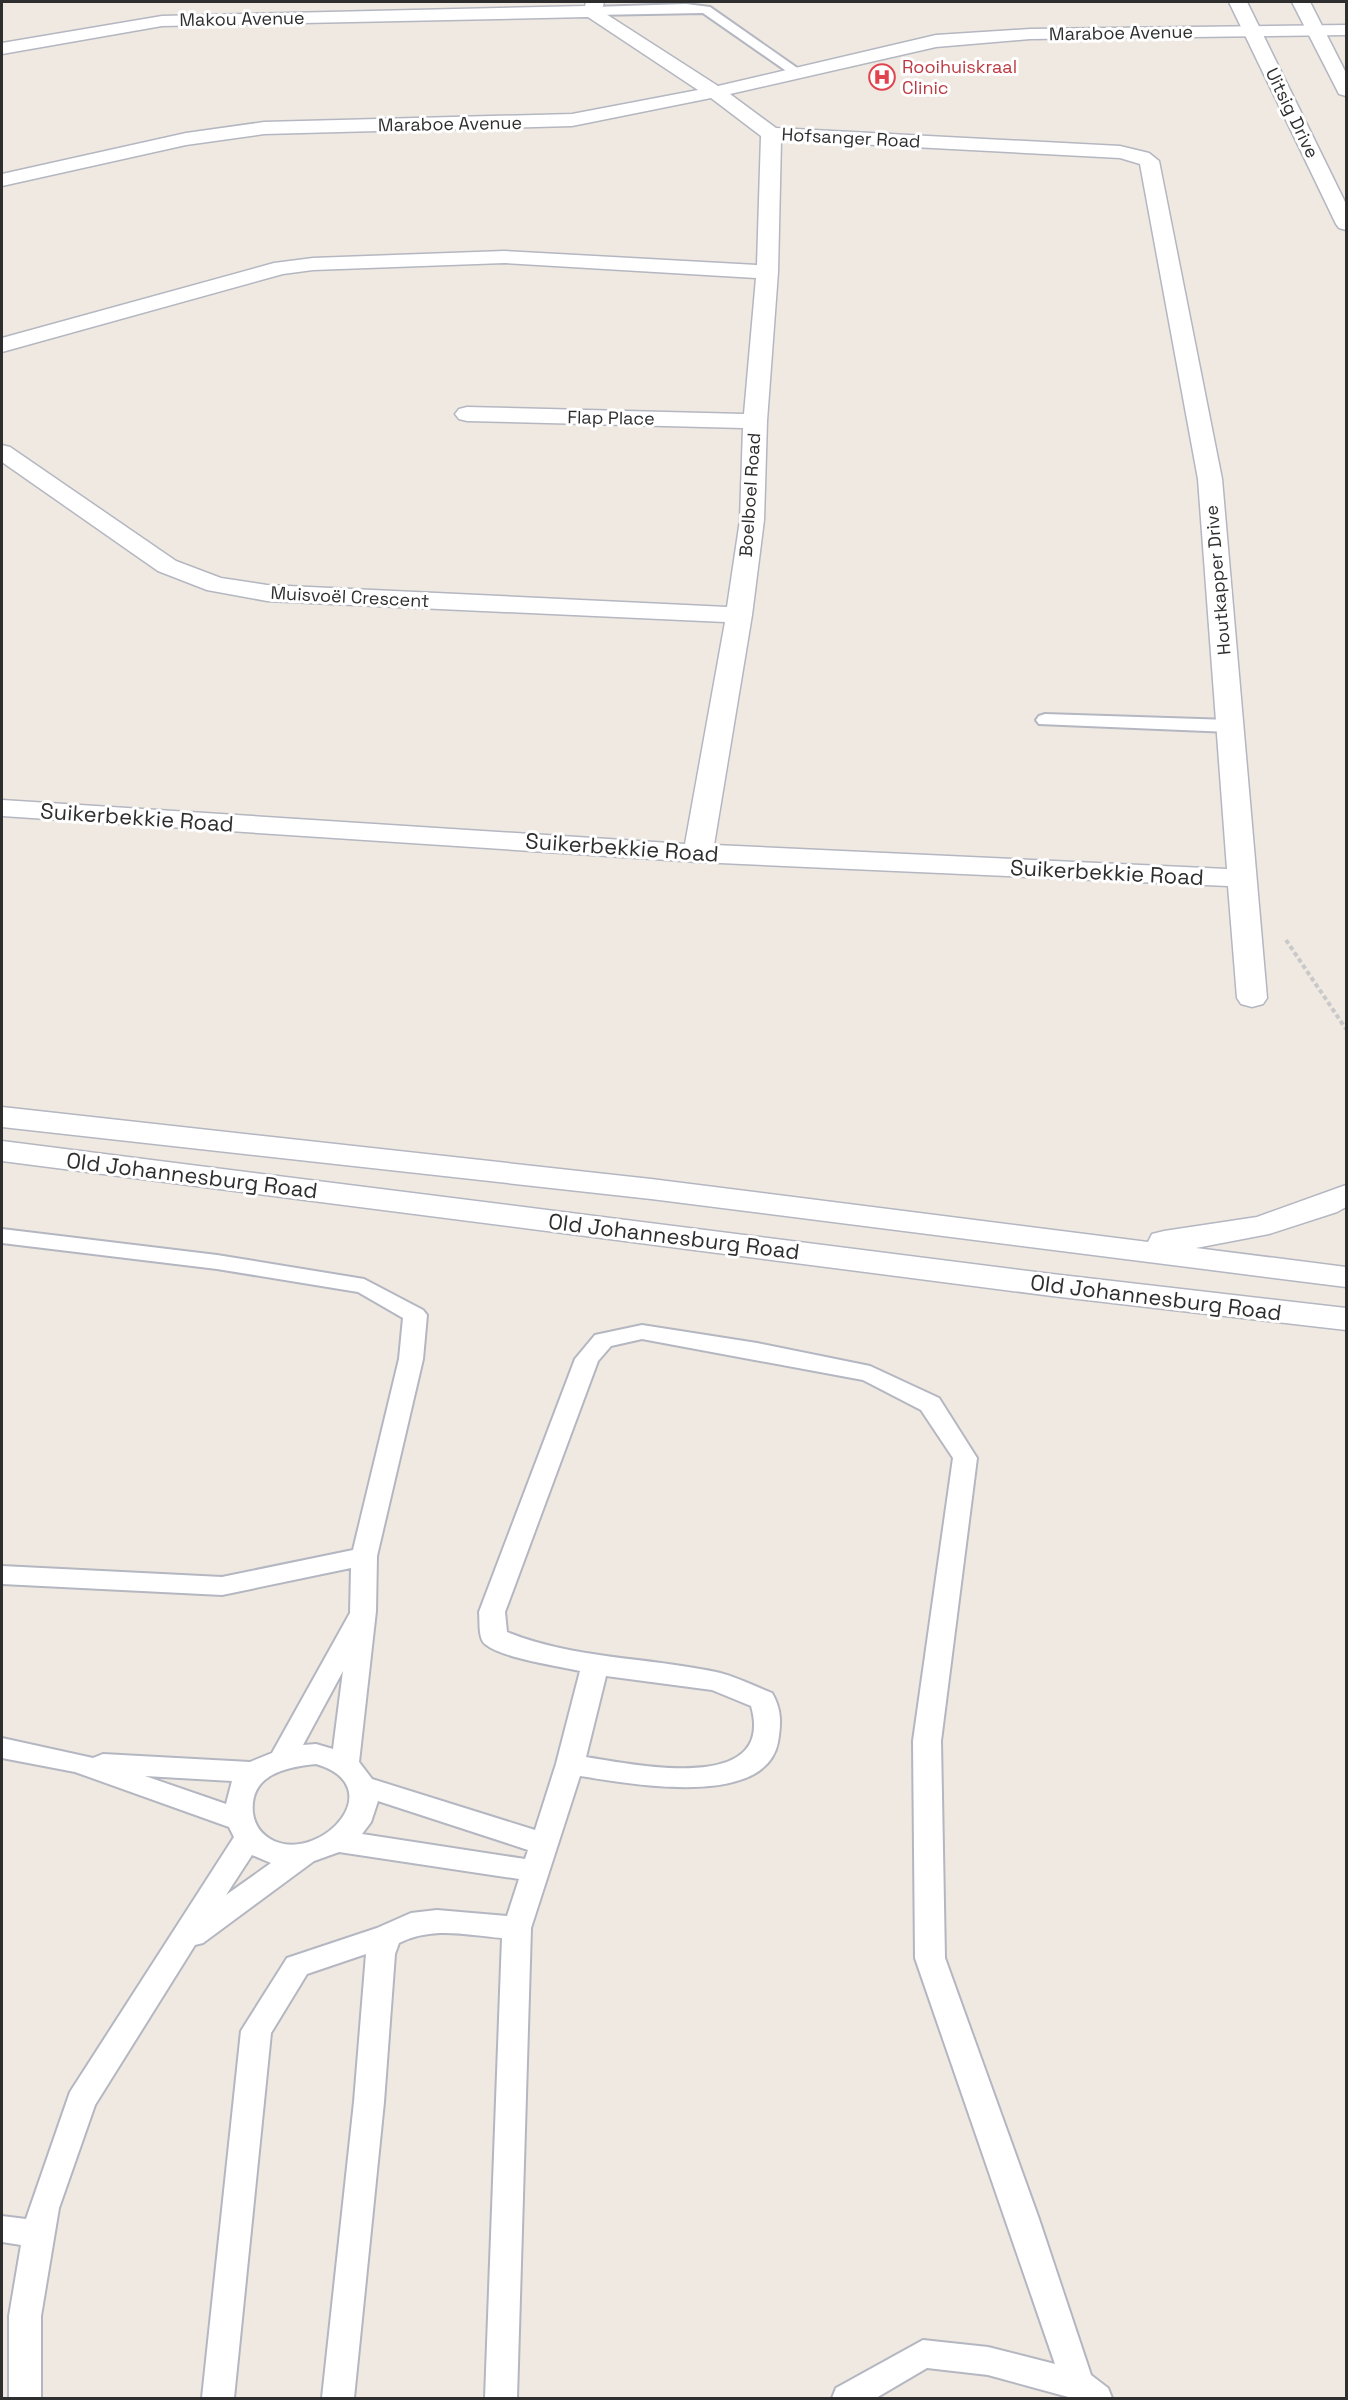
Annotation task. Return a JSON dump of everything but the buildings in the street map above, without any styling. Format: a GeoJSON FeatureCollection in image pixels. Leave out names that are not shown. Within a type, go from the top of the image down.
{"type":"FeatureCollection","features":[{"type":"Feature","properties":{"kind":"street","name":"Uitsig Drive"},"geometry":{"type":"LineString","coordinates":[[1238,2],[1347,224]]}},
{"type":"Feature","properties":{"kind":"street"},"geometry":{"type":"LineString","coordinates":[[1301,2],[1347,90]]}},
{"type":"Feature","properties":{"kind":"street","name":"Makou Avenue"},"geometry":{"type":"LineString","coordinates":[[2,49],[162,21],[594,6]]}},
{"type":"Feature","properties":{"kind":"street","name":"Hofsanger Road"},"geometry":{"type":"LineString","coordinates":[[594,6],[600,18],[715,92],[771,134],[1120,153],[1143,157],[1151,166]]}},
{"type":"Feature","properties":{"kind":"street","name":"Maraboe Avenue"},"geometry":{"type":"LineString","coordinates":[[2,180],[186,139],[264,128],[557,122],[715,92],[897,49],[1347,30]]}},
{"type":"Feature","properties":{"kind":"street","name":"Maraboe Avenue"},"geometry":{"type":"LineString","coordinates":[[1318,33],[1347,37]]}},
{"type":"Feature","properties":{"kind":"street","name":"Boelboel Road"},"geometry":{"type":"LineString","coordinates":[[698,853],[739,615],[752,520],[755,421],[767,272],[771,134]]}},
{"type":"Feature","properties":{"kind":"street","name":"Houtkapper Drive"},"geometry":{"type":"LineString","coordinates":[[1151,166],[1210,479],[1252,998]]}},
{"type":"Feature","properties":{"kind":"street"},"geometry":{"type":"LineString","coordinates":[[2,345],[282,268],[312,264],[504,257],[767,272]]}},
{"type":"Feature","properties":{"kind":"street","name":"Flap Place"},"geometry":{"type":"LineString","coordinates":[[466,414],[755,421]]}},
{"type":"Feature","properties":{"kind":"street","name":"Muisvoël Crescent"},"geometry":{"type":"LineString","coordinates":[[2,452],[167,566],[216,585],[267,593],[739,615]]}},
{"type":"Feature","properties":{"kind":"street","name":"Suikerbekkie Road"},"geometry":{"type":"LineString","coordinates":[[2,808],[698,853],[1243,878]]}},
{"type":"Feature","properties":{"kind":"street","name":"Old Johannesburg Road"},"geometry":{"type":"LineString","coordinates":[[2,1117],[651,1189],[1347,1277]]}},
{"type":"Feature","properties":{"kind":"street","name":"Old Johannesburg Road"},"geometry":{"type":"LineString","coordinates":[[2,1150],[1052,1285],[1347,1319]]}},
{"type":"Feature","properties":{"kind":"street"},"geometry":{"type":"LineString","coordinates":[[1108,1247],[1246,1230],[1324,1207],[1347,1195]]}},
{"type":"Feature","properties":{"kind":"lane"},"geometry":{"type":"LineString","coordinates":[[594,6],[706,10],[797,72]]}},
{"type":"Feature","properties":{"kind":"lane"},"geometry":{"type":"LineString","coordinates":[[1045,720],[1230,726]]}},
{"type":"Feature","properties":{"kind":"lane"},"geometry":{"type":"LineString","coordinates":[[2,1236],[217,1262],[364,1286],[415,1316],[411,1359],[364,1556],[363,1611],[345,1764]]}},
{"type":"Feature","properties":{"kind":"lane"},"geometry":{"type":"LineString","coordinates":[[570,1764],[706,1779],[730,1775],[753,1763],[763,1747],[768,1724],[763,1700],[716,1681],[595,1665],[524,1649],[494,1637],[492,1612],[587,1359],[603,1340],[642,1332],[757,1351],[870,1374],[930,1404],[965,1458],[927,1741],[930,1958],[1087,2391]]}},
{"type":"Feature","properties":{"kind":"lane"},"geometry":{"type":"LineString","coordinates":[[2,1575],[222,1586],[364,1556]]}},
{"type":"Feature","properties":{"kind":"lane"},"geometry":{"type":"LineString","coordinates":[[283,1757],[363,1611]]}},
{"type":"Feature","properties":{"kind":"lane"},"geometry":{"type":"LineString","coordinates":[[501,2398],[517,1928],[570,1764],[595,1665]]}},
{"type":"Feature","properties":{"kind":"lane"},"geometry":{"type":"LineString","coordinates":[[2,1748],[78,1763],[254,1772]]}},
{"type":"Feature","properties":{"kind":"lane"},"geometry":{"type":"LineString","coordinates":[[25,2398],[26,2316],[38,2234],[43,2208],[81,2102],[184,1941],[244,1829],[238,1795],[254,1772],[283,1757],[316,1754],[345,1764],[363,1786],[544,1844]]}},
{"type":"Feature","properties":{"kind":"lane"},"geometry":{"type":"LineString","coordinates":[[78,1763],[244,1829],[262,1849],[281,1854],[305,1853]]}},
{"type":"Feature","properties":{"kind":"lane"},"geometry":{"type":"LineString","coordinates":[[184,1941],[305,1853],[338,1841],[350,1831],[365,1808],[363,1786]]}},
{"type":"Feature","properties":{"kind":"lane"},"geometry":{"type":"LineString","coordinates":[[338,1841],[536,1871]]}},
{"type":"Feature","properties":{"kind":"lane"},"geometry":{"type":"LineString","coordinates":[[218,2398],[256,2031],[297,1966],[387,1936],[411,1924],[437,1921],[517,1928]]}},
{"type":"Feature","properties":{"kind":"lane"},"geometry":{"type":"LineString","coordinates":[[338,2398],[369,2102],[381,1954],[387,1936]]}},
{"type":"Feature","properties":{"kind":"lane"},"geometry":{"type":"LineString","coordinates":[[2,2229],[38,2234]]}},
{"type":"Feature","properties":{"kind":"lane"},"geometry":{"type":"LineString","coordinates":[[848,2398],[923,2354],[988,2361],[1087,2391]]}},
{"type":"Feature","properties":{"kind":"path"},"geometry":{"type":"LineString","coordinates":[[1282,934],[1347,1029]]}},
{"type":"Feature","properties":{"kind":"place","name":"Rooihuiskraal Clinic"},"geometry":{"type":"Point","coordinates":[882,77]}}]}
